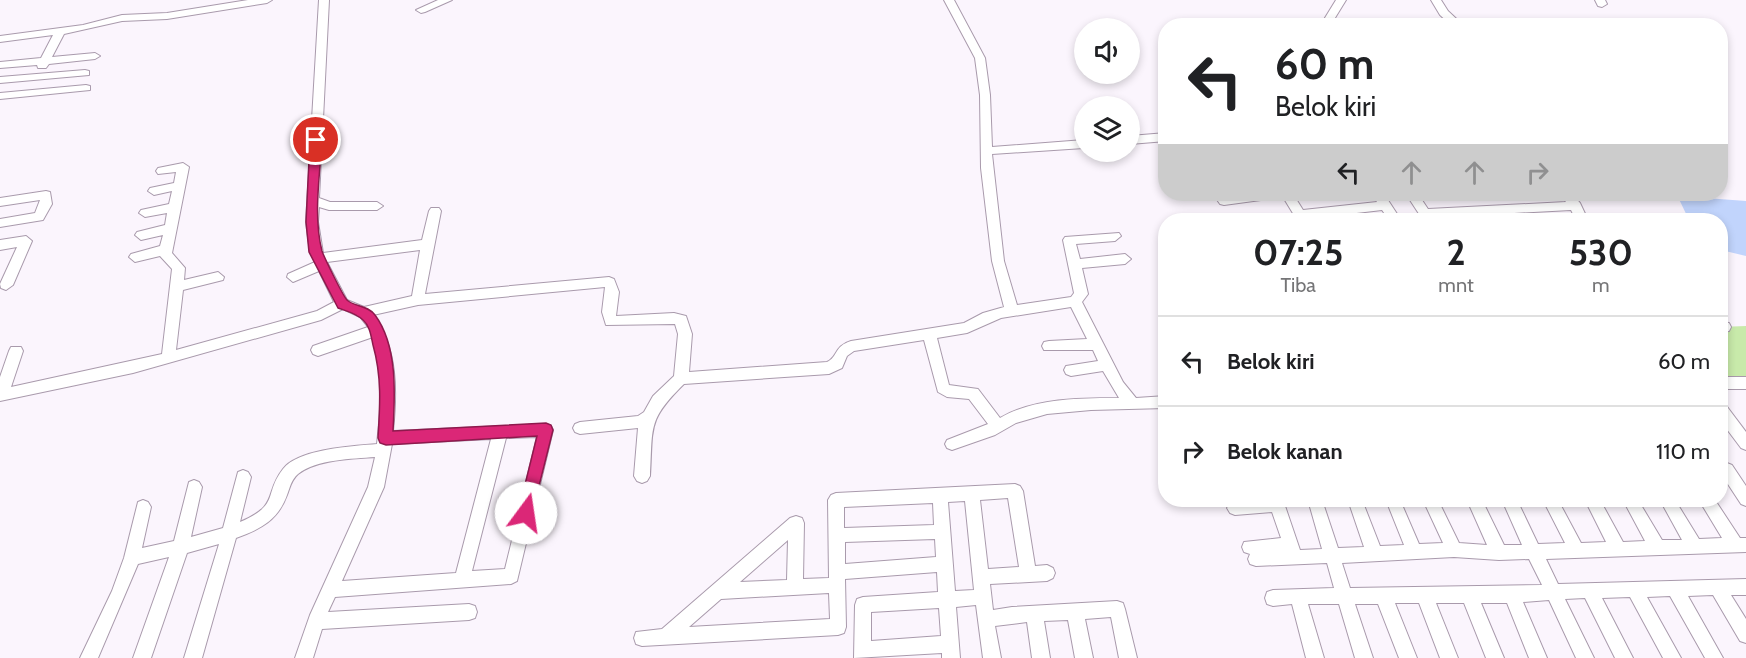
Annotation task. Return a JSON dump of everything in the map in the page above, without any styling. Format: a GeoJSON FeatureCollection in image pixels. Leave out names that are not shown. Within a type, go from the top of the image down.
{"type":"FeatureCollection","features":[{"type":"Feature","properties":{"kind":"street"},"geometry":{"type":"LineString","coordinates":[[0,39],[122,18],[167,16],[267,0]]}},
{"type":"Feature","properties":{"kind":"street"},"geometry":{"type":"LineString","coordinates":[[303,658],[316,621],[376,487],[385,443],[388,392],[387,369],[376,330],[369,317],[342,304],[320,261],[312,222],[315,201],[316,120],[324,0]]}},
{"type":"Feature","properties":{"kind":"street"},"geometry":{"type":"LineString","coordinates":[[421,10],[447,0]]}},
{"type":"Feature","properties":{"kind":"street"},"geometry":{"type":"LineString","coordinates":[[949,0],[980,58],[986,95],[987,151],[999,273],[1012,311]]}},
{"type":"Feature","properties":{"kind":"street"},"geometry":{"type":"LineString","coordinates":[[1330,18],[1341,0]]}},
{"type":"Feature","properties":{"kind":"street"},"geometry":{"type":"LineString","coordinates":[[1436,0],[1450,18]]}},
{"type":"Feature","properties":{"kind":"street"},"geometry":{"type":"LineString","coordinates":[[27,94],[61,30]]}},
{"type":"Feature","properties":{"kind":"street"},"geometry":{"type":"LineString","coordinates":[[0,65],[95,56]]}},
{"type":"Feature","properties":{"kind":"street"},"geometry":{"type":"LineString","coordinates":[[0,80],[85,73]]}},
{"type":"Feature","properties":{"kind":"street"},"geometry":{"type":"LineString","coordinates":[[0,96],[86,88]]}},
{"type":"Feature","properties":{"kind":"street"},"geometry":{"type":"LineString","coordinates":[[1140,139],[1158,138]]}},
{"type":"Feature","properties":{"kind":"street"},"geometry":{"type":"LineString","coordinates":[[987,151],[1074,145]]}},
{"type":"Feature","properties":{"kind":"street"},"geometry":{"type":"LineString","coordinates":[[162,171],[183,167],[165,250],[165,254],[178,268],[168,357]]}},
{"type":"Feature","properties":{"kind":"street"},"geometry":{"type":"LineString","coordinates":[[153,191],[178,186]]}},
{"type":"Feature","properties":{"kind":"street"},"geometry":{"type":"LineString","coordinates":[[0,202],[46,195],[47,199],[39,217],[0,223]]}},
{"type":"Feature","properties":{"kind":"street"},"geometry":{"type":"LineString","coordinates":[[315,201],[329,206],[377,206]]}},
{"type":"Feature","properties":{"kind":"street"},"geometry":{"type":"LineString","coordinates":[[1322,213],[1373,201]]}},
{"type":"Feature","properties":{"kind":"street"},"geometry":{"type":"LineString","coordinates":[[1536,213],[1566,201]]}},
{"type":"Feature","properties":{"kind":"street"},"geometry":{"type":"LineString","coordinates":[[1569,201],[1576,206],[1579,213]]}},
{"type":"Feature","properties":{"kind":"street"},"geometry":{"type":"LineString","coordinates":[[145,213],[174,207]]}},
{"type":"Feature","properties":{"kind":"street"},"geometry":{"type":"LineString","coordinates":[[1490,213],[1553,207]]}},
{"type":"Feature","properties":{"kind":"street"},"geometry":{"type":"LineString","coordinates":[[418,300],[435,211]]}},
{"type":"Feature","properties":{"kind":"street"},"geometry":{"type":"LineString","coordinates":[[141,235],[169,229]]}},
{"type":"Feature","properties":{"kind":"street"},"geometry":{"type":"LineString","coordinates":[[642,476],[646,419],[658,400],[681,378],[829,368],[837,364],[842,352],[851,345],[968,328],[988,317],[1075,301],[1081,294],[1069,240],[1116,236]]}},
{"type":"Feature","properties":{"kind":"street"},"geometry":{"type":"LineString","coordinates":[[0,245],[26,241],[6,285]]}},
{"type":"Feature","properties":{"kind":"street"},"geometry":{"type":"LineString","coordinates":[[293,277],[320,261],[427,244]]}},
{"type":"Feature","properties":{"kind":"street"},"geometry":{"type":"LineString","coordinates":[[135,256],[165,250]]}},
{"type":"Feature","properties":{"kind":"street"},"geometry":{"type":"LineString","coordinates":[[1075,264],[1125,259]]}},
{"type":"Feature","properties":{"kind":"street"},"geometry":{"type":"LineString","coordinates":[[175,287],[218,277]]}},
{"type":"Feature","properties":{"kind":"street"},"geometry":{"type":"LineString","coordinates":[[362,312],[418,300],[609,282],[613,296],[609,314],[611,321],[674,318],[681,320],[685,334],[681,378]]}},
{"type":"Feature","properties":{"kind":"street"},"geometry":{"type":"LineString","coordinates":[[1075,301],[1118,386],[1132,404]]}},
{"type":"Feature","properties":{"kind":"street"},"geometry":{"type":"LineString","coordinates":[[0,395],[117,371],[321,315],[342,304]]}},
{"type":"Feature","properties":{"kind":"street"},"geometry":{"type":"LineString","coordinates":[[318,350],[376,330]]}},
{"type":"Feature","properties":{"kind":"street"},"geometry":{"type":"LineString","coordinates":[[929,335],[943,388],[947,391],[973,393],[998,426]]}},
{"type":"Feature","properties":{"kind":"street"},"geometry":{"type":"LineString","coordinates":[[1049,346],[1095,344]]}},
{"type":"Feature","properties":{"kind":"street"},"geometry":{"type":"LineString","coordinates":[[0,395],[16,351]]}},
{"type":"Feature","properties":{"kind":"street"},"geometry":{"type":"LineString","coordinates":[[1071,370],[1107,365]]}},
{"type":"Feature","properties":{"kind":"street"},"geometry":{"type":"LineString","coordinates":[[952,444],[1017,416],[1047,408],[1091,404],[1158,402]]}},
{"type":"Feature","properties":{"kind":"street"},"geometry":{"type":"LineString","coordinates":[[1728,418],[1744,438]]}},
{"type":"Feature","properties":{"kind":"street"},"geometry":{"type":"LineString","coordinates":[[580,428],[635,424],[646,419]]}},
{"type":"Feature","properties":{"kind":"street"},"geometry":{"type":"LineString","coordinates":[[132,558],[230,533],[268,516],[276,505],[286,477],[299,465],[385,443],[546,430],[511,576],[330,590]]}},
{"type":"Feature","properties":{"kind":"street"},"geometry":{"type":"LineString","coordinates":[[462,580],[500,432]]}},
{"type":"Feature","properties":{"kind":"street"},"geometry":{"type":"LineString","coordinates":[[1728,472],[1746,499]]}},
{"type":"Feature","properties":{"kind":"street"},"geometry":{"type":"LineString","coordinates":[[194,658],[230,533],[243,477]]}},
{"type":"Feature","properties":{"kind":"street"},"geometry":{"type":"LineString","coordinates":[[142,658],[181,546],[194,487]]}},
{"type":"Feature","properties":{"kind":"street"},"geometry":{"type":"LineString","coordinates":[[642,638],[838,627],[836,500],[1015,491],[1028,574]]}},
{"type":"Feature","properties":{"kind":"street"},"geometry":{"type":"LineString","coordinates":[[972,494],[992,658]]}},
{"type":"Feature","properties":{"kind":"street"},"geometry":{"type":"LineString","coordinates":[[863,605],[863,654],[950,651],[940,496]]}},
{"type":"Feature","properties":{"kind":"street"},"geometry":{"type":"LineString","coordinates":[[89,658],[119,593],[132,558],[143,507]]}},
{"type":"Feature","properties":{"kind":"street"},"geometry":{"type":"LineString","coordinates":[[1235,508],[1242,507]]}},
{"type":"Feature","properties":{"kind":"street"},"geometry":{"type":"LineString","coordinates":[[1279,507],[1293,551]]}},
{"type":"Feature","properties":{"kind":"street"},"geometry":{"type":"LineString","coordinates":[[1317,507],[1364,658]]}},
{"type":"Feature","properties":{"kind":"street"},"geometry":{"type":"LineString","coordinates":[[1358,507],[1375,555]]}},
{"type":"Feature","properties":{"kind":"street"},"geometry":{"type":"LineString","coordinates":[[1396,507],[1415,553]]}},
{"type":"Feature","properties":{"kind":"street"},"geometry":{"type":"LineString","coordinates":[[1434,507],[1454,550]]}},
{"type":"Feature","properties":{"kind":"street"},"geometry":{"type":"LineString","coordinates":[[1478,507],[1499,553]]}},
{"type":"Feature","properties":{"kind":"street"},"geometry":{"type":"LineString","coordinates":[[1512,507],[1585,658]]}},
{"type":"Feature","properties":{"kind":"street"},"geometry":{"type":"LineString","coordinates":[[1554,507],[1577,551]]}},
{"type":"Feature","properties":{"kind":"street"},"geometry":{"type":"LineString","coordinates":[[1596,507],[1619,550]]}},
{"type":"Feature","properties":{"kind":"street"},"geometry":{"type":"LineString","coordinates":[[1634,507],[1659,549]]}},
{"type":"Feature","properties":{"kind":"street"},"geometry":{"type":"LineString","coordinates":[[1671,507],[1695,547]]}},
{"type":"Feature","properties":{"kind":"street"},"geometry":{"type":"LineString","coordinates":[[1712,507],[1741,546]]}},
{"type":"Feature","properties":{"kind":"street"},"geometry":{"type":"LineString","coordinates":[[666,636],[795,523],[795,587]]}},
{"type":"Feature","properties":{"kind":"street"},"geometry":{"type":"LineString","coordinates":[[836,535],[943,532]]}},
{"type":"Feature","properties":{"kind":"street"},"geometry":{"type":"LineString","coordinates":[[1253,553],[1293,551],[1334,557],[1454,550],[1499,553],[1741,546]]}},
{"type":"Feature","properties":{"kind":"street"},"geometry":{"type":"LineString","coordinates":[[718,591],[795,587],[837,578],[945,564]]}},
{"type":"Feature","properties":{"kind":"street"},"geometry":{"type":"LineString","coordinates":[[981,577],[1047,573]]}},
{"type":"Feature","properties":{"kind":"street"},"geometry":{"type":"LineString","coordinates":[[1717,587],[1746,635]]}},
{"type":"Feature","properties":{"kind":"street"},"geometry":{"type":"LineString","coordinates":[[1273,598],[1346,595],[1384,597],[1512,595],[1590,590],[1746,587]]}},
{"type":"Feature","properties":{"kind":"street"},"geometry":{"type":"LineString","coordinates":[[1674,588],[1714,658]]}},
{"type":"Feature","properties":{"kind":"street"},"geometry":{"type":"LineString","coordinates":[[1634,589],[1672,658]]}},
{"type":"Feature","properties":{"kind":"street"},"geometry":{"type":"LineString","coordinates":[[1590,590],[1624,658]]}},
{"type":"Feature","properties":{"kind":"street"},"geometry":{"type":"LineString","coordinates":[[1424,595],[1449,658]]}},
{"type":"Feature","properties":{"kind":"street"},"geometry":{"type":"LineString","coordinates":[[1469,595],[1495,658]]}},
{"type":"Feature","properties":{"kind":"street"},"geometry":{"type":"LineString","coordinates":[[1512,595],[1538,658]]}},
{"type":"Feature","properties":{"kind":"street"},"geometry":{"type":"LineString","coordinates":[[1298,596],[1316,658]]}},
{"type":"Feature","properties":{"kind":"street"},"geometry":{"type":"LineString","coordinates":[[838,607],[984,597]]}},
{"type":"Feature","properties":{"kind":"street"},"geometry":{"type":"LineString","coordinates":[[1384,597],[1408,658]]}},
{"type":"Feature","properties":{"kind":"street"},"geometry":{"type":"LineString","coordinates":[[986,620],[997,616],[1117,609],[1128,658]]}},
{"type":"Feature","properties":{"kind":"street"},"geometry":{"type":"LineString","coordinates":[[316,621],[469,612]]}},
{"type":"Feature","properties":{"kind":"street"},"geometry":{"type":"LineString","coordinates":[[1074,612],[1084,658]]}},
{"type":"Feature","properties":{"kind":"street"},"geometry":{"type":"LineString","coordinates":[[1034,614],[1041,658]]}},
{"type":"Feature","properties":{"kind":"green space"},"geometry":{"type":"Polygon","coordinates":[[[1746,326],[1746,382],[1730,382],[1728,380],[1728,327],[1746,326]]]}},
{"type":"Feature","properties":{"kind":"water"},"geometry":{"type":"Polygon","coordinates":[[[1680,201],[1746,201],[1746,256],[1728,252],[1728,213],[1686,213],[1680,201]]]}},
{"type":"Feature","properties":{"kind":"route"},"geometry":{"type":"LineString","coordinates":[[316,140],[315,201],[312,222],[316,252],[342,304],[356,308],[369,317],[376,330],[387,369],[386,438],[546,430],[526,513]]}}]}
